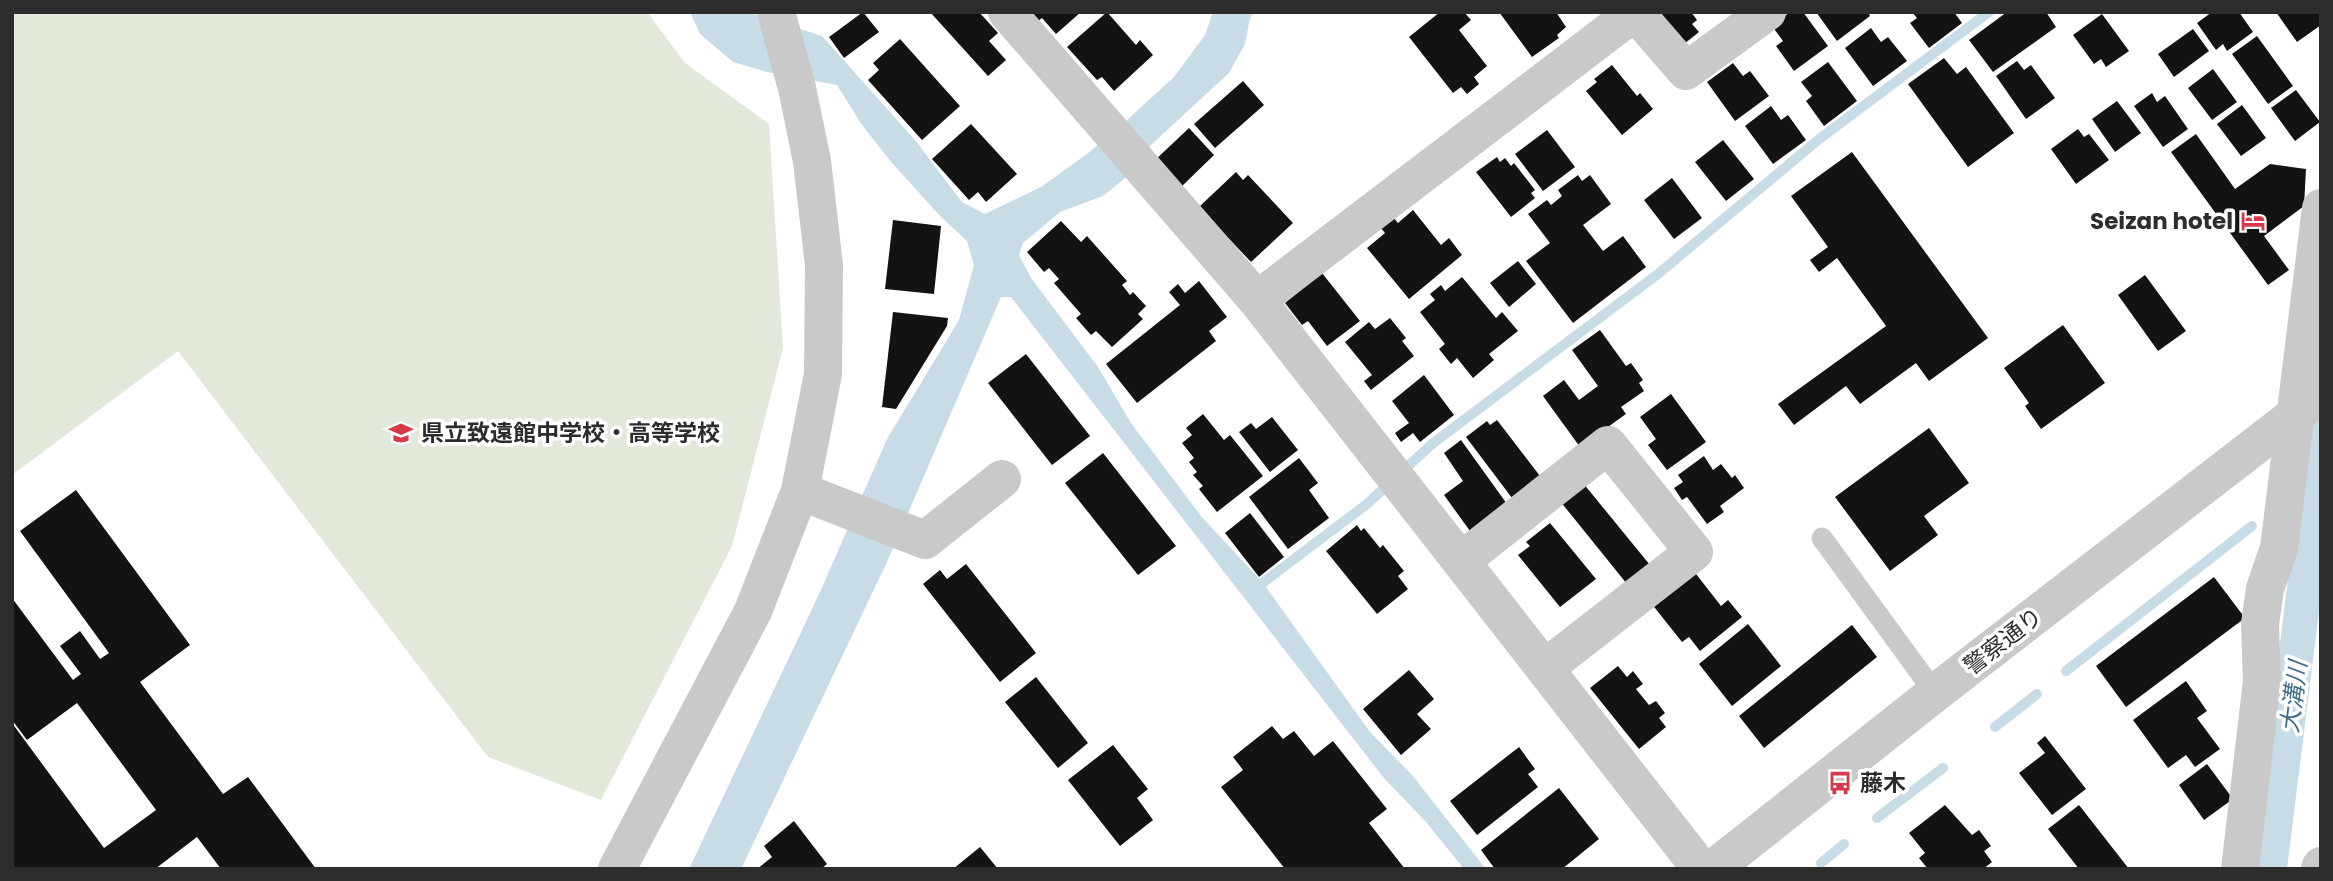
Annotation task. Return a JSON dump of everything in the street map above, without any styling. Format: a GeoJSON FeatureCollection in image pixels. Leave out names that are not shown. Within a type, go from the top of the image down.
{"type":"FeatureCollection","features":[{"type":"Feature","properties":{"kind":"street"},"geometry":{"type":"LineString","coordinates":[[617,869],[753,611],[800,491],[823,374],[824,265],[812,161],[797,88],[776,12]]}},
{"type":"Feature","properties":{"kind":"street"},"geometry":{"type":"LineString","coordinates":[[1007,12],[1257,300],[1701,869]]}},
{"type":"Feature","properties":{"kind":"street"},"geometry":{"type":"LineString","coordinates":[[1257,300],[1635,12],[1686,71],[1767,12]]}},
{"type":"Feature","properties":{"kind":"street"},"geometry":{"type":"LineString","coordinates":[[2240,869],[2262,681],[2262,612],[2265,589],[2278,548],[2308,405],[2321,208]]}},
{"type":"Feature","properties":{"kind":"street","name":"警察通り"},"geometry":{"type":"LineString","coordinates":[[1713,869],[1935,693],[2308,405]]}},
{"type":"Feature","properties":{"kind":"street"},"geometry":{"type":"LineString","coordinates":[[1461,561],[1608,445],[1694,552],[1545,668]]}},
{"type":"Feature","properties":{"kind":"street"},"geometry":{"type":"LineString","coordinates":[[800,491],[925,540],[1002,479]]}},
{"type":"Feature","properties":{"kind":"lane"},"geometry":{"type":"LineString","coordinates":[[1822,538],[1935,693]]}},
{"type":"Feature","properties":{"kind":"shaded area","name":"県立致遠館中学校・高等学校"},"geometry":{"type":"Polygon","coordinates":[[[12,12],[647,12],[685,63],[769,124],[783,348],[732,546],[601,800],[488,757],[178,351],[12,475],[12,12]]]}},
{"type":"Feature","properties":{"kind":"water"},"geometry":{"type":"Polygon","coordinates":[[[690,12],[748,12],[822,36],[915,140],[962,202],[985,214],[1041,187],[1087,154],[1127,120],[1174,77],[1205,35],[1213,12],[1254,12],[1250,18],[1245,44],[1229,73],[1151,145],[1124,179],[1103,196],[1060,212],[1023,243],[1019,255],[1031,278],[1098,367],[1131,423],[1201,516],[1263,583],[1370,732],[1412,775],[1486,869],[1464,869],[1426,822],[1383,777],[1011,297],[1001,297],[887,562],[741,869],[689,869],[820,592],[887,439],[959,320],[974,265],[967,241],[941,217],[892,163],[862,125],[837,85],[767,72],[733,62],[700,34],[690,12]]]}},
{"type":"Feature","properties":{"kind":"water","name":"大溝川"},"geometry":{"type":"Polygon","coordinates":[[[2321,312],[2321,596],[2287,869],[2252,869],[2321,312]]]}},
{"type":"Feature","properties":{"kind":"building"},"geometry":{"type":"Polygon","coordinates":[[[863,12],[879,32],[844,58],[829,37],[863,12]]]}},
{"type":"Feature","properties":{"kind":"building"},"geometry":{"type":"Polygon","coordinates":[[[930,12],[979,12],[998,33],[989,41],[1006,60],[988,76],[930,12]]]}},
{"type":"Feature","properties":{"kind":"building"},"geometry":{"type":"Polygon","coordinates":[[[1030,12],[1081,12],[1056,34],[1042,18],[1038,21],[1030,12]]]}},
{"type":"Feature","properties":{"kind":"building"},"geometry":{"type":"Polygon","coordinates":[[[1107,12],[1136,45],[1140,40],[1153,55],[1114,91],[1102,77],[1097,80],[1067,47],[1107,12]]]}},
{"type":"Feature","properties":{"kind":"building"},"geometry":{"type":"Polygon","coordinates":[[[1440,12],[1464,12],[1471,20],[1459,30],[1487,66],[1474,77],[1479,84],[1467,94],[1461,87],[1453,93],[1409,37],[1440,12]]]}},
{"type":"Feature","properties":{"kind":"building"},"geometry":{"type":"Polygon","coordinates":[[[1499,12],[1556,12],[1566,27],[1557,35],[1559,38],[1532,57],[1499,12]]]}},
{"type":"Feature","properties":{"kind":"building"},"geometry":{"type":"Polygon","coordinates":[[[1660,12],[1691,12],[1697,20],[1692,24],[1699,32],[1684,44],[1660,12]]]}},
{"type":"Feature","properties":{"kind":"building"},"geometry":{"type":"Polygon","coordinates":[[[1790,12],[1803,12],[1828,46],[1794,71],[1776,46],[1783,41],[1772,26],[1790,12]]]}},
{"type":"Feature","properties":{"kind":"building"},"geometry":{"type":"Polygon","coordinates":[[[1816,12],[1868,12],[1870,16],[1837,41],[1816,12]]]}},
{"type":"Feature","properties":{"kind":"building"},"geometry":{"type":"Polygon","coordinates":[[[1912,12],[1954,12],[1962,23],[1929,48],[1910,23],[1917,18],[1912,12]]]}},
{"type":"Feature","properties":{"kind":"building"},"geometry":{"type":"Polygon","coordinates":[[[2007,12],[2046,12],[2056,27],[1993,72],[1969,40],[2007,12]]]}},
{"type":"Feature","properties":{"kind":"building"},"geometry":{"type":"Polygon","coordinates":[[[2212,12],[2239,12],[2253,32],[2227,51],[2223,44],[2216,50],[2197,23],[2212,12]]]}},
{"type":"Feature","properties":{"kind":"building"},"geometry":{"type":"Polygon","coordinates":[[[2276,12],[2321,12],[2321,25],[2297,42],[2276,12]]]}},
{"type":"Feature","properties":{"kind":"building"},"geometry":{"type":"Polygon","coordinates":[[[2102,14],[2129,51],[2106,67],[2101,59],[2094,64],[2073,35],[2102,14]]]}},
{"type":"Feature","properties":{"kind":"building"},"geometry":{"type":"Polygon","coordinates":[[[1871,28],[1881,42],[1888,37],[1907,61],[1873,86],[1845,48],[1871,28]]]}},
{"type":"Feature","properties":{"kind":"building"},"geometry":{"type":"Polygon","coordinates":[[[2193,29],[2209,51],[2174,77],[2158,54],[2193,29]]]}},
{"type":"Feature","properties":{"kind":"building"},"geometry":{"type":"Polygon","coordinates":[[[2257,36],[2293,86],[2268,104],[2232,54],[2257,36]]]}},
{"type":"Feature","properties":{"kind":"building"},"geometry":{"type":"Polygon","coordinates":[[[900,39],[960,106],[922,140],[868,80],[879,70],[873,63],[900,39]]]}},
{"type":"Feature","properties":{"kind":"building"},"geometry":{"type":"Polygon","coordinates":[[[1944,58],[1957,74],[1966,67],[2014,133],[1968,167],[1908,84],[1944,58]]]}},
{"type":"Feature","properties":{"kind":"building"},"geometry":{"type":"Polygon","coordinates":[[[2017,61],[2024,70],[2031,65],[2055,98],[2026,119],[1996,76],[2017,61]]]}},
{"type":"Feature","properties":{"kind":"building"},"geometry":{"type":"Polygon","coordinates":[[[1828,62],[1857,101],[1824,126],[1806,101],[1812,96],[1801,82],[1828,62]]]}},
{"type":"Feature","properties":{"kind":"building"},"geometry":{"type":"Polygon","coordinates":[[[1733,63],[1743,76],[1750,71],[1769,96],[1735,121],[1707,82],[1733,63]]]}},
{"type":"Feature","properties":{"kind":"building"},"geometry":{"type":"Polygon","coordinates":[[[1612,65],[1637,96],[1640,93],[1653,109],[1622,135],[1586,91],[1597,82],[1594,79],[1612,65]]]}},
{"type":"Feature","properties":{"kind":"building"},"geometry":{"type":"Polygon","coordinates":[[[2213,69],[2237,102],[2212,120],[2188,88],[2213,69]]]}},
{"type":"Feature","properties":{"kind":"building"},"geometry":{"type":"Polygon","coordinates":[[[1243,81],[1264,105],[1215,148],[1194,124],[1243,81]]]}},
{"type":"Feature","properties":{"kind":"building"},"geometry":{"type":"Polygon","coordinates":[[[2296,90],[2320,122],[2295,141],[2271,108],[2296,90]]]}},
{"type":"Feature","properties":{"kind":"building"},"geometry":{"type":"Polygon","coordinates":[[[2152,93],[2157,102],[2165,96],[2188,129],[2163,147],[2134,106],[2152,93]]]}},
{"type":"Feature","properties":{"kind":"building"},"geometry":{"type":"Polygon","coordinates":[[[2117,101],[2141,133],[2115,152],[2092,119],[2117,101]]]}},
{"type":"Feature","properties":{"kind":"building"},"geometry":{"type":"Polygon","coordinates":[[[2242,105],[2266,138],[2241,156],[2217,124],[2242,105]]]}},
{"type":"Feature","properties":{"kind":"building"},"geometry":{"type":"Polygon","coordinates":[[[1771,106],[1781,120],[1788,115],[1806,140],[1773,164],[1745,126],[1771,106]]]}},
{"type":"Feature","properties":{"kind":"building"},"geometry":{"type":"Polygon","coordinates":[[[971,124],[1017,174],[986,202],[978,192],[969,200],[932,159],[971,124]]]}},
{"type":"Feature","properties":{"kind":"building"},"geometry":{"type":"Polygon","coordinates":[[[1189,128],[1214,155],[1179,189],[1153,162],[1189,128]]]}},
{"type":"Feature","properties":{"kind":"building"},"geometry":{"type":"Polygon","coordinates":[[[2078,129],[2084,137],[2089,134],[2109,160],[2076,184],[2051,149],[2078,129]]]}},
{"type":"Feature","properties":{"kind":"building"},"geometry":{"type":"Polygon","coordinates":[[[1547,130],[1575,167],[1543,191],[1515,154],[1547,130]]]}},
{"type":"Feature","properties":{"kind":"building"},"geometry":{"type":"Polygon","coordinates":[[[2196,134],[2235,189],[2270,164],[2306,169],[2304,206],[2264,236],[2289,270],[2268,285],[2171,152],[2196,134]]]}},
{"type":"Feature","properties":{"kind":"building"},"geometry":{"type":"Polygon","coordinates":[[[1723,140],[1754,179],[1726,201],[1695,162],[1723,140]]]}},
{"type":"Feature","properties":{"kind":"building"},"geometry":{"type":"Polygon","coordinates":[[[1852,152],[1988,338],[1929,381],[1916,363],[1860,404],[1846,386],[1794,425],[1778,404],[1886,326],[1837,258],[1819,272],[1810,260],[1828,247],[1791,196],[1852,152]]]}},
{"type":"Feature","properties":{"kind":"building"},"geometry":{"type":"Polygon","coordinates":[[[1497,157],[1500,162],[1505,158],[1511,166],[1514,163],[1535,190],[1531,193],[1535,198],[1511,217],[1476,172],[1497,157]]]}},
{"type":"Feature","properties":{"kind":"building"},"geometry":{"type":"Polygon","coordinates":[[[1236,172],[1243,180],[1248,175],[1293,223],[1251,262],[1199,207],[1236,172]]]}},
{"type":"Feature","properties":{"kind":"building"},"geometry":{"type":"Polygon","coordinates":[[[1578,175],[1582,181],[1590,175],[1611,204],[1583,225],[1603,251],[1623,236],[1646,267],[1573,323],[1526,261],[1550,243],[1528,214],[1547,200],[1551,205],[1562,196],[1558,190],[1578,175]]]}},
{"type":"Feature","properties":{"kind":"building"},"geometry":{"type":"Polygon","coordinates":[[[1672,178],[1702,218],[1674,239],[1644,200],[1672,178]]]}},
{"type":"Feature","properties":{"kind":"building"},"geometry":{"type":"Polygon","coordinates":[[[1413,210],[1441,245],[1449,238],[1462,255],[1409,299],[1367,248],[1385,233],[1380,227],[1393,217],[1398,223],[1413,210]]]}},
{"type":"Feature","properties":{"kind":"building"},"geometry":{"type":"Polygon","coordinates":[[[893,220],[941,226],[934,294],[885,289],[893,220]]]}},
{"type":"Feature","properties":{"kind":"building"},"geometry":{"type":"Polygon","coordinates":[[[1061,221],[1081,242],[1087,236],[1127,281],[1122,285],[1130,295],[1133,292],[1146,306],[1138,314],[1143,319],[1112,347],[1096,331],[1091,335],[1076,318],[1081,314],[1054,283],[1059,279],[1049,268],[1044,272],[1027,252],[1061,221]]]}},
{"type":"Feature","properties":{"kind":"building"},"geometry":{"type":"Polygon","coordinates":[[[1518,261],[1536,284],[1509,307],[1490,283],[1518,261]]]}},
{"type":"Feature","properties":{"kind":"building"},"geometry":{"type":"Polygon","coordinates":[[[1322,273],[1360,321],[1327,346],[1308,321],[1302,325],[1285,303],[1322,273]]]}},
{"type":"Feature","properties":{"kind":"building"},"geometry":{"type":"Polygon","coordinates":[[[2145,275],[2186,331],[2158,351],[2118,295],[2145,275]]]}},
{"type":"Feature","properties":{"kind":"building"},"geometry":{"type":"Polygon","coordinates":[[[1462,277],[1496,318],[1502,312],[1518,331],[1489,354],[1494,360],[1473,378],[1457,358],[1451,364],[1439,349],[1445,344],[1420,312],[1435,300],[1430,294],[1441,285],[1445,291],[1462,277]]]}},
{"type":"Feature","properties":{"kind":"building"},"geometry":{"type":"Polygon","coordinates":[[[1199,281],[1227,317],[1209,331],[1216,341],[1137,403],[1106,364],[1180,305],[1169,292],[1178,284],[1185,293],[1199,281]]]}},
{"type":"Feature","properties":{"kind":"building"},"geometry":{"type":"Polygon","coordinates":[[[893,312],[948,318],[947,326],[896,409],[882,407],[893,312]]]}},
{"type":"Feature","properties":{"kind":"building"},"geometry":{"type":"Polygon","coordinates":[[[1390,318],[1406,338],[1402,341],[1414,356],[1371,390],[1364,381],[1372,375],[1345,342],[1369,322],[1375,329],[1390,318]]]}},
{"type":"Feature","properties":{"kind":"building"},"geometry":{"type":"Polygon","coordinates":[[[2063,325],[2105,383],[2041,429],[2025,406],[2029,403],[2004,368],[2063,325]]]}},
{"type":"Feature","properties":{"kind":"building"},"geometry":{"type":"Polygon","coordinates":[[[1600,330],[1626,366],[1631,363],[1643,380],[1639,383],[1644,391],[1621,407],[1626,414],[1580,447],[1543,396],[1564,380],[1579,400],[1598,386],[1572,350],[1600,330]]]}},
{"type":"Feature","properties":{"kind":"building"},"geometry":{"type":"Polygon","coordinates":[[[1026,354],[1090,436],[1052,465],[988,383],[1026,354]]]}},
{"type":"Feature","properties":{"kind":"building"},"geometry":{"type":"Polygon","coordinates":[[[1424,375],[1454,415],[1420,442],[1413,433],[1401,442],[1395,433],[1409,423],[1392,401],[1424,375]]]}},
{"type":"Feature","properties":{"kind":"building"},"geometry":{"type":"Polygon","coordinates":[[[1671,394],[1706,442],[1667,470],[1648,445],[1656,439],[1640,417],[1671,394]]]}},
{"type":"Feature","properties":{"kind":"building"},"geometry":{"type":"Polygon","coordinates":[[[1203,414],[1224,440],[1230,435],[1263,476],[1217,512],[1199,489],[1203,486],[1193,475],[1197,472],[1189,462],[1194,458],[1182,443],[1192,435],[1186,428],[1203,414]]]}},
{"type":"Feature","properties":{"kind":"building"},"geometry":{"type":"Polygon","coordinates":[[[1272,417],[1298,450],[1270,472],[1239,432],[1251,423],[1256,429],[1272,417]]]}},
{"type":"Feature","properties":{"kind":"building"},"geometry":{"type":"Polygon","coordinates":[[[1497,420],[1540,476],[1512,498],[1466,437],[1487,421],[1490,425],[1497,420]]]}},
{"type":"Feature","properties":{"kind":"building"},"geometry":{"type":"Polygon","coordinates":[[[1929,428],[1969,483],[1924,516],[1938,535],[1890,571],[1835,497],[1929,428]]]}},
{"type":"Feature","properties":{"kind":"building"},"geometry":{"type":"Polygon","coordinates":[[[1461,440],[1507,504],[1470,531],[1444,495],[1463,481],[1444,453],[1461,440]]]}},
{"type":"Feature","properties":{"kind":"building"},"geometry":{"type":"Polygon","coordinates":[[[1103,453],[1176,546],[1138,575],[1065,483],[1103,453]]]}},
{"type":"Feature","properties":{"kind":"building"},"geometry":{"type":"Polygon","coordinates":[[[1704,456],[1713,470],[1721,464],[1732,478],[1735,475],[1744,488],[1720,506],[1724,512],[1707,524],[1687,497],[1682,500],[1674,488],[1683,482],[1678,475],[1704,456]]]}},
{"type":"Feature","properties":{"kind":"building"},"geometry":{"type":"Polygon","coordinates":[[[1299,458],[1318,483],[1309,490],[1329,518],[1288,549],[1249,497],[1299,458]]]}},
{"type":"Feature","properties":{"kind":"building"},"geometry":{"type":"Polygon","coordinates":[[[1583,483],[1650,565],[1627,584],[1560,501],[1583,483]]]}},
{"type":"Feature","properties":{"kind":"building"},"geometry":{"type":"Polygon","coordinates":[[[76,490],[190,645],[140,682],[223,794],[248,777],[316,869],[221,869],[197,837],[155,869],[12,869],[12,723],[104,848],[156,810],[77,703],[27,740],[12,720],[12,598],[73,680],[81,674],[60,646],[80,631],[100,659],[109,653],[20,531],[76,490]]]}},
{"type":"Feature","properties":{"kind":"building"},"geometry":{"type":"Polygon","coordinates":[[[1250,513],[1284,557],[1259,577],[1225,533],[1250,513]]]}},
{"type":"Feature","properties":{"kind":"building"},"geometry":{"type":"Polygon","coordinates":[[[1550,523],[1596,579],[1560,607],[1518,555],[1530,546],[1526,542],[1550,523]]]}},
{"type":"Feature","properties":{"kind":"building"},"geometry":{"type":"Polygon","coordinates":[[[1357,525],[1361,531],[1364,528],[1380,548],[1383,545],[1404,571],[1398,576],[1408,589],[1377,614],[1326,551],[1357,525]]]}},
{"type":"Feature","properties":{"kind":"building"},"geometry":{"type":"Polygon","coordinates":[[[966,564],[1036,653],[1000,682],[923,584],[940,570],[947,579],[966,564]]]}},
{"type":"Feature","properties":{"kind":"building"},"geometry":{"type":"Polygon","coordinates":[[[1693,570],[1721,606],[1728,600],[1742,617],[1700,651],[1689,637],[1682,642],[1651,603],[1693,570]]]}},
{"type":"Feature","properties":{"kind":"building"},"geometry":{"type":"Polygon","coordinates":[[[2214,577],[2245,618],[2126,707],[2096,666],[2214,577]]]}},
{"type":"Feature","properties":{"kind":"building"},"geometry":{"type":"Polygon","coordinates":[[[1748,624],[1781,666],[1732,706],[1699,664],[1748,624]]]}},
{"type":"Feature","properties":{"kind":"building"},"geometry":{"type":"Polygon","coordinates":[[[1852,625],[1877,657],[1764,748],[1739,716],[1852,625]]]}},
{"type":"Feature","properties":{"kind":"building"},"geometry":{"type":"Polygon","coordinates":[[[1618,666],[1627,677],[1633,671],[1643,684],[1636,689],[1649,705],[1656,701],[1665,713],[1659,718],[1666,727],[1639,749],[1590,688],[1618,666]]]}},
{"type":"Feature","properties":{"kind":"building"},"geometry":{"type":"Polygon","coordinates":[[[1409,670],[1434,699],[1417,714],[1431,729],[1401,755],[1363,709],[1409,670]]]}},
{"type":"Feature","properties":{"kind":"building"},"geometry":{"type":"Polygon","coordinates":[[[1036,677],[1088,743],[1058,768],[1005,702],[1036,677]]]}},
{"type":"Feature","properties":{"kind":"building"},"geometry":{"type":"Polygon","coordinates":[[[2186,681],[2207,711],[2197,718],[2220,749],[2195,767],[2186,755],[2168,768],[2133,720],[2186,681]]]}},
{"type":"Feature","properties":{"kind":"building"},"geometry":{"type":"Polygon","coordinates":[[[1272,726],[1283,739],[1294,731],[1314,756],[1333,741],[1387,809],[1369,823],[1405,869],[1285,869],[1221,787],[1243,770],[1233,757],[1272,726]]]}},
{"type":"Feature","properties":{"kind":"building"},"geometry":{"type":"Polygon","coordinates":[[[2045,736],[2086,789],[2052,815],[2019,773],[2045,753],[2037,743],[2045,736]]]}},
{"type":"Feature","properties":{"kind":"building"},"geometry":{"type":"Polygon","coordinates":[[[1113,745],[1148,789],[1137,798],[1153,820],[1120,846],[1068,780],[1113,745]]]}},
{"type":"Feature","properties":{"kind":"building"},"geometry":{"type":"Polygon","coordinates":[[[1519,747],[1535,769],[1528,774],[1538,787],[1477,835],[1450,801],[1519,747]]]}},
{"type":"Feature","properties":{"kind":"building"},"geometry":{"type":"Polygon","coordinates":[[[2207,764],[2233,799],[2204,820],[2179,785],[2207,764]]]}},
{"type":"Feature","properties":{"kind":"building"},"geometry":{"type":"Polygon","coordinates":[[[1559,788],[1599,839],[1562,869],[1495,869],[1481,850],[1559,788]]]}},
{"type":"Feature","properties":{"kind":"building"},"geometry":{"type":"Polygon","coordinates":[[[1945,805],[1972,835],[1979,830],[1991,846],[1984,851],[1992,862],[1983,869],[1928,869],[1919,858],[1925,853],[1909,833],[1945,805]]]}},
{"type":"Feature","properties":{"kind":"building"},"geometry":{"type":"Polygon","coordinates":[[[2079,805],[2129,869],[2079,869],[2048,829],[2079,805]]]}},
{"type":"Feature","properties":{"kind":"building"},"geometry":{"type":"Polygon","coordinates":[[[794,821],[827,864],[821,869],[757,869],[772,857],[764,846],[794,821]]]}},
{"type":"Feature","properties":{"kind":"building"},"geometry":{"type":"Polygon","coordinates":[[[980,847],[998,869],[953,869],[980,847]]]}},
{"type":"Feature","properties":{"kind":"waterway"},"geometry":{"type":"LineString","coordinates":[[1253,590],[1367,504],[1432,444],[1658,274],[1818,140],[1989,12]]}},
{"type":"Feature","properties":{"kind":"waterway"},"geometry":{"type":"LineString","coordinates":[[2066,671],[2252,526]]}},
{"type":"Feature","properties":{"kind":"waterway"},"geometry":{"type":"LineString","coordinates":[[1995,727],[2037,694]]}},
{"type":"Feature","properties":{"kind":"waterway"},"geometry":{"type":"LineString","coordinates":[[1877,818],[1943,768]]}},
{"type":"Feature","properties":{"kind":"waterway"},"geometry":{"type":"LineString","coordinates":[[1821,863],[1844,844]]}},
{"type":"Feature","properties":{"kind":"place","name":"Seizan hotel"},"geometry":{"type":"Point","coordinates":[2253,221]}},
{"type":"Feature","properties":{"kind":"place","name":"県立致遠館中学校・高等学校"},"geometry":{"type":"Point","coordinates":[401,433]}},
{"type":"Feature","properties":{"kind":"place","name":"藤木"},"geometry":{"type":"Point","coordinates":[1840,783]}}]}
